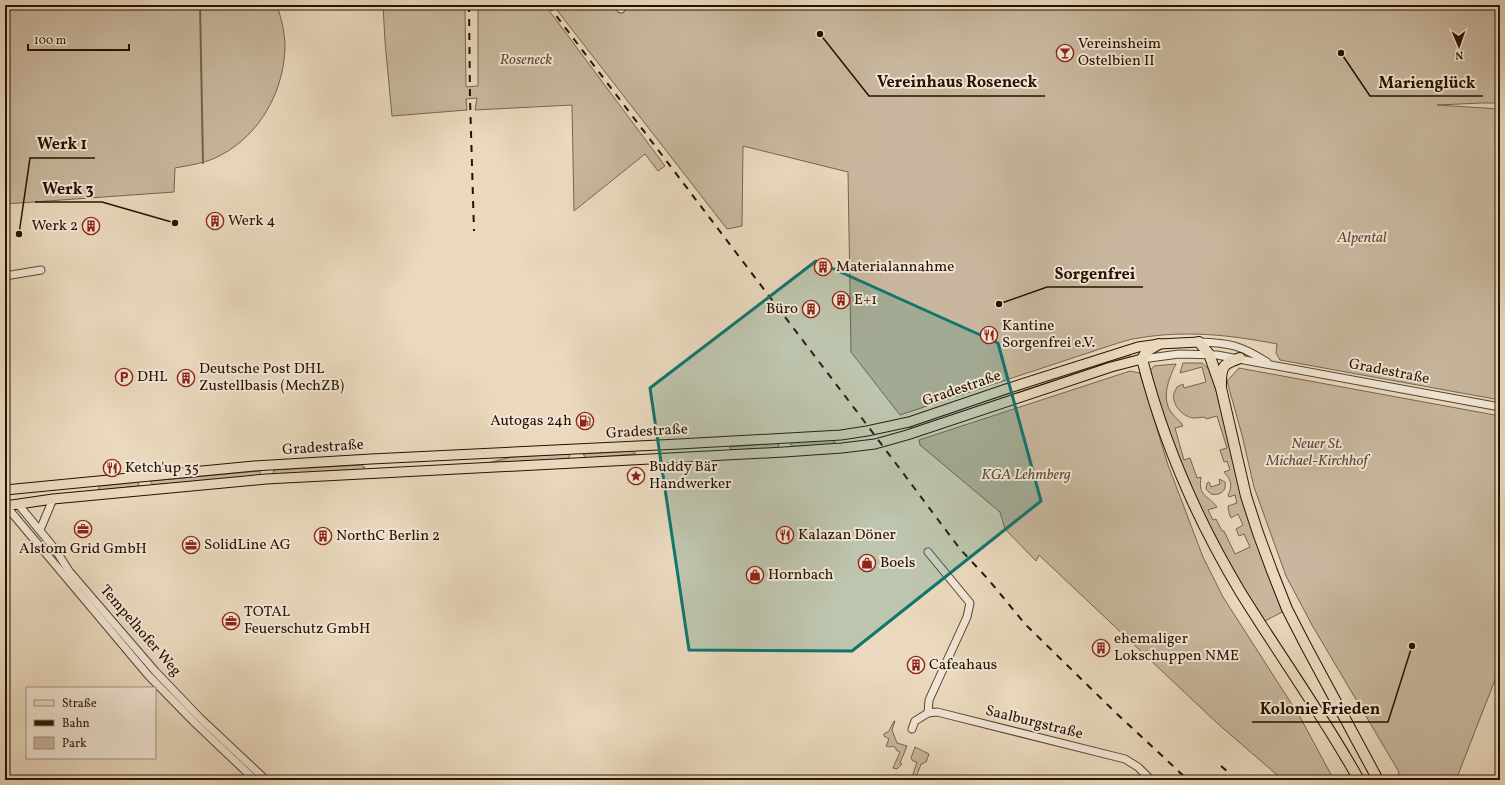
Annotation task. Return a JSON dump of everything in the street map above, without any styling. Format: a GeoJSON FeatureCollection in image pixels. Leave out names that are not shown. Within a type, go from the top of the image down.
{"type":"FeatureCollection","features":[{"type":"Feature","properties":{"kind":"highway"},"geometry":{"type":"LineString","coordinates":[[1199,342],[1209,354],[1221,388],[1246,496],[1258,533],[1287,609],[1378,780]]}},
{"type":"Feature","properties":{"kind":"highway"},"geometry":{"type":"LineString","coordinates":[[1159,344],[1147,351],[1142,359],[1179,472],[1197,511],[1240,591],[1334,736],[1359,780]]}},
{"type":"Feature","properties":{"kind":"highway"},"geometry":{"type":"LineString","coordinates":[[1221,388],[1221,371],[1223,367],[1228,362],[1240,358]]}},
{"type":"Feature","properties":{"kind":"main road","name":"Gradestraße"},"geometry":{"type":"LineString","coordinates":[[5,490],[254,466],[679,444],[867,431],[909,422],[1138,347],[1159,344],[1199,342]]}},
{"type":"Feature","properties":{"kind":"main road","name":"Gradestraße"},"geometry":{"type":"LineString","coordinates":[[5,506],[50,499],[266,479],[784,452],[875,444],[907,435],[1111,367],[1142,359]]}},
{"type":"Feature","properties":{"kind":"main road"},"geometry":{"type":"LineString","coordinates":[[46,485],[50,499]]}},
{"type":"Feature","properties":{"kind":"main road","name":"Tempelhofer Weg"},"geometry":{"type":"LineString","coordinates":[[5,490],[18,504]]}},
{"type":"Feature","properties":{"kind":"street"},"geometry":{"type":"LineString","coordinates":[[5,276],[41,270]]}},
{"type":"Feature","properties":{"kind":"street","name":"Gradestraße"},"geometry":{"type":"LineString","coordinates":[[1199,342],[1238,346],[1273,365]]}},
{"type":"Feature","properties":{"kind":"street","name":"Gradestraße"},"geometry":{"type":"LineString","coordinates":[[1142,359],[1179,354],[1209,354],[1240,358],[1500,408]]}},
{"type":"Feature","properties":{"kind":"street"},"geometry":{"type":"LineString","coordinates":[[40,530],[50,499]]}},
{"type":"Feature","properties":{"kind":"street","name":"Tempelhofer Weg"},"geometry":{"type":"LineString","coordinates":[[18,504],[55,549],[69,570],[147,662],[200,718],[266,780]]}},
{"type":"Feature","properties":{"kind":"street","name":"Tempelhofer Weg"},"geometry":{"type":"LineString","coordinates":[[5,506],[141,668],[169,698],[255,780]]}},
{"type":"Feature","properties":{"kind":"street"},"geometry":{"type":"LineString","coordinates":[[912,729],[915,721],[928,713],[929,700],[967,617],[970,603],[928,552]]}},
{"type":"Feature","properties":{"kind":"street"},"geometry":{"type":"LineString","coordinates":[[141,668],[147,662]]}},
{"type":"Feature","properties":{"kind":"street","name":"Saalburgstraße"},"geometry":{"type":"LineString","coordinates":[[928,713],[944,713],[1125,759],[1151,780]]}},
{"type":"Feature","properties":{"kind":"highlighted area"},"geometry":{"type":"Polygon","coordinates":[[[816,261],[998,343],[1041,501],[852,651],[689,650],[650,388],[816,261]]]}},
{"type":"Feature","properties":{"kind":"green space"},"geometry":{"type":"Polygon","coordinates":[[[5,5],[277,5],[285,41],[284,63],[275,95],[259,123],[235,146],[221,155],[210,160],[175,168],[174,192],[5,204],[5,5]]]}},
{"type":"Feature","properties":{"kind":"green space","name":"Roseneck"},"geometry":{"type":"Polygon","coordinates":[[[383,5],[465,5],[466,87],[478,86],[478,5],[545,5],[665,166],[658,171],[645,154],[574,211],[572,105],[475,110],[477,98],[466,99],[467,110],[392,116],[383,5]]]}},
{"type":"Feature","properties":{"kind":"green space","name":"Alpental"},"geometry":{"type":"Polygon","coordinates":[[[553,5],[1500,5],[1500,103],[1437,105],[1500,109],[1500,400],[1280,360],[1276,353],[1277,344],[1226,336],[1174,334],[1124,341],[900,415],[851,352],[848,172],[743,146],[742,226],[727,229],[553,5]]]}},
{"type":"Feature","properties":{"kind":"green space"},"geometry":{"type":"Polygon","coordinates":[[[1130,354],[1130,357],[1100,365],[914,428],[910,428],[910,426],[1130,354]]]}},
{"type":"Feature","properties":{"kind":"green space"},"geometry":{"type":"Polygon","coordinates":[[[1183,363],[1202,363],[1211,371],[1246,511],[1261,556],[1284,611],[1265,621],[1242,585],[1211,530],[1179,460],[1166,422],[1150,371],[1154,366],[1176,364],[1169,381],[1166,394],[1168,406],[1171,412],[1183,426],[1175,428],[1184,460],[1190,458],[1197,478],[1201,477],[1200,483],[1202,492],[1217,507],[1208,510],[1213,520],[1216,519],[1222,531],[1224,531],[1235,554],[1250,547],[1244,534],[1239,536],[1236,529],[1243,525],[1238,514],[1231,518],[1229,513],[1228,506],[1237,503],[1235,495],[1229,497],[1228,495],[1230,483],[1224,472],[1230,470],[1227,461],[1224,462],[1220,450],[1227,448],[1217,416],[1206,419],[1205,417],[1195,418],[1186,416],[1179,410],[1174,402],[1174,393],[1177,387],[1183,384],[1184,388],[1206,382],[1202,367],[1180,373],[1183,363]]]}},
{"type":"Feature","properties":{"kind":"green space","name":"Neuer St. Michael-Kirchhof"},"geometry":{"type":"Polygon","coordinates":[[[1239,368],[1500,416],[1500,667],[1456,780],[1397,780],[1399,772],[1312,625],[1286,576],[1254,487],[1242,435],[1227,381],[1239,368]]]}},
{"type":"Feature","properties":{"kind":"green space","name":"KGA Lehmberg"},"geometry":{"type":"Polygon","coordinates":[[[1130,371],[1140,373],[1168,465],[1203,557],[1223,597],[1300,717],[1334,780],[1283,780],[1217,723],[1039,555],[1036,561],[1005,529],[1000,512],[920,445],[919,440],[1130,371]]]}},
{"type":"Feature","properties":{"kind":"green space"},"geometry":{"type":"Polygon","coordinates":[[[830,440],[835,442],[835,444],[794,447],[790,444],[792,442],[830,440]]]}},
{"type":"Feature","properties":{"kind":"green space"},"geometry":{"type":"Polygon","coordinates":[[[776,443],[779,445],[778,448],[732,450],[729,447],[776,443]]]}},
{"type":"Feature","properties":{"kind":"green space"},"geometry":{"type":"Polygon","coordinates":[[[632,451],[636,454],[586,458],[583,454],[632,451]]]}},
{"type":"Feature","properties":{"kind":"green space"},"geometry":{"type":"Polygon","coordinates":[[[569,454],[570,456],[567,459],[491,462],[512,457],[569,454]]]}},
{"type":"Feature","properties":{"kind":"green space"},"geometry":{"type":"Polygon","coordinates":[[[362,465],[365,467],[363,470],[273,474],[274,470],[362,465]]]}},
{"type":"Feature","properties":{"kind":"green space"},"geometry":{"type":"Polygon","coordinates":[[[260,471],[260,476],[153,485],[150,481],[260,471]]]}},
{"type":"Feature","properties":{"kind":"green space"},"geometry":{"type":"Polygon","coordinates":[[[1219,479],[1225,482],[1224,490],[1217,494],[1211,494],[1206,489],[1207,483],[1209,482],[1211,487],[1220,484],[1219,479]]]}},
{"type":"Feature","properties":{"kind":"green space"},"geometry":{"type":"Polygon","coordinates":[[[138,482],[139,486],[99,490],[99,486],[138,482]]]}},
{"type":"Feature","properties":{"kind":"green space"},"geometry":{"type":"Polygon","coordinates":[[[894,721],[892,730],[897,743],[907,746],[900,763],[902,764],[897,769],[893,768],[900,752],[893,746],[886,746],[889,739],[884,736],[884,734],[889,731],[894,721]]]}},
{"type":"Feature","properties":{"kind":"green space"},"geometry":{"type":"Polygon","coordinates":[[[915,747],[929,754],[926,762],[921,764],[915,780],[911,780],[917,762],[913,761],[911,758],[915,747]]]}},
{"type":"Feature","properties":{"kind":"waterway"},"geometry":{"type":"LineString","coordinates":[[200,5],[203,163]]}},
{"type":"Feature","properties":{"kind":"railway"},"geometry":{"type":"LineString","coordinates":[[469,5],[474,231]]}},
{"type":"Feature","properties":{"kind":"railway"},"geometry":{"type":"LineString","coordinates":[[548,5],[960,549],[988,579],[1025,624],[1115,712],[1188,780]]}},
{"type":"Feature","properties":{"kind":"railway"},"geometry":{"type":"LineString","coordinates":[[1221,766],[1228,772]]}},
{"type":"Feature","properties":{"kind":"place","name":"Vereinhaus Roseneck"},"geometry":{"type":"Point","coordinates":[820,34]}},
{"type":"Feature","properties":{"kind":"place","name":"Vereinsheim Ostelbien II"},"geometry":{"type":"Point","coordinates":[1065,53]}},
{"type":"Feature","properties":{"kind":"place","name":"Marienglück"},"geometry":{"type":"Point","coordinates":[1341,53]}},
{"type":"Feature","properties":{"kind":"place","name":"Werk 4"},"geometry":{"type":"Point","coordinates":[215,221]}},
{"type":"Feature","properties":{"kind":"place","name":"Werk 3"},"geometry":{"type":"Point","coordinates":[175,223]}},
{"type":"Feature","properties":{"kind":"place","name":"Werk 2"},"geometry":{"type":"Point","coordinates":[91,226]}},
{"type":"Feature","properties":{"kind":"place","name":"Werk 1"},"geometry":{"type":"Point","coordinates":[19,234]}},
{"type":"Feature","properties":{"kind":"place","name":"Materialannahme"},"geometry":{"type":"Point","coordinates":[823,267]}},
{"type":"Feature","properties":{"kind":"place","name":"E+1"},"geometry":{"type":"Point","coordinates":[841,300]}},
{"type":"Feature","properties":{"kind":"place","name":"Sorgenfrei"},"geometry":{"type":"Point","coordinates":[999,304]}},
{"type":"Feature","properties":{"kind":"place","name":"Büro"},"geometry":{"type":"Point","coordinates":[811,309]}},
{"type":"Feature","properties":{"kind":"place","name":"Kantine Sorgenfrei e.V."},"geometry":{"type":"Point","coordinates":[989,335]}},
{"type":"Feature","properties":{"kind":"place","name":"DHL"},"geometry":{"type":"Point","coordinates":[124,377]}},
{"type":"Feature","properties":{"kind":"place","name":"Deutsche Post DHL Zustellbasis (MechZB)"},"geometry":{"type":"Point","coordinates":[186,378]}},
{"type":"Feature","properties":{"kind":"place","name":"Autogas 24h"},"geometry":{"type":"Point","coordinates":[585,421]}},
{"type":"Feature","properties":{"kind":"place","name":"Ketch'up 35"},"geometry":{"type":"Point","coordinates":[112,468]}},
{"type":"Feature","properties":{"kind":"place","name":"Buddy Bär Handwerker"},"geometry":{"type":"Point","coordinates":[636,476]}},
{"type":"Feature","properties":{"kind":"place","name":"Alstom Grid GmbH"},"geometry":{"type":"Point","coordinates":[83,529]}},
{"type":"Feature","properties":{"kind":"place","name":"Kalazan Döner"},"geometry":{"type":"Point","coordinates":[785,535]}},
{"type":"Feature","properties":{"kind":"place","name":"NorthC Berlin 2"},"geometry":{"type":"Point","coordinates":[323,536]}},
{"type":"Feature","properties":{"kind":"place","name":"SolidLine AG"},"geometry":{"type":"Point","coordinates":[191,545]}},
{"type":"Feature","properties":{"kind":"place","name":"Boels"},"geometry":{"type":"Point","coordinates":[867,563]}},
{"type":"Feature","properties":{"kind":"place","name":"Hornbach"},"geometry":{"type":"Point","coordinates":[755,575]}},
{"type":"Feature","properties":{"kind":"place","name":"TOTAL Feuerschutz GmbH"},"geometry":{"type":"Point","coordinates":[231,621]}},
{"type":"Feature","properties":{"kind":"place","name":"Kolonie Frieden"},"geometry":{"type":"Point","coordinates":[1412,646]}},
{"type":"Feature","properties":{"kind":"place","name":"ehemaliger Lokschuppen NME"},"geometry":{"type":"Point","coordinates":[1101,648]}},
{"type":"Feature","properties":{"kind":"place","name":"Cafeahaus"},"geometry":{"type":"Point","coordinates":[916,665]}}]}
